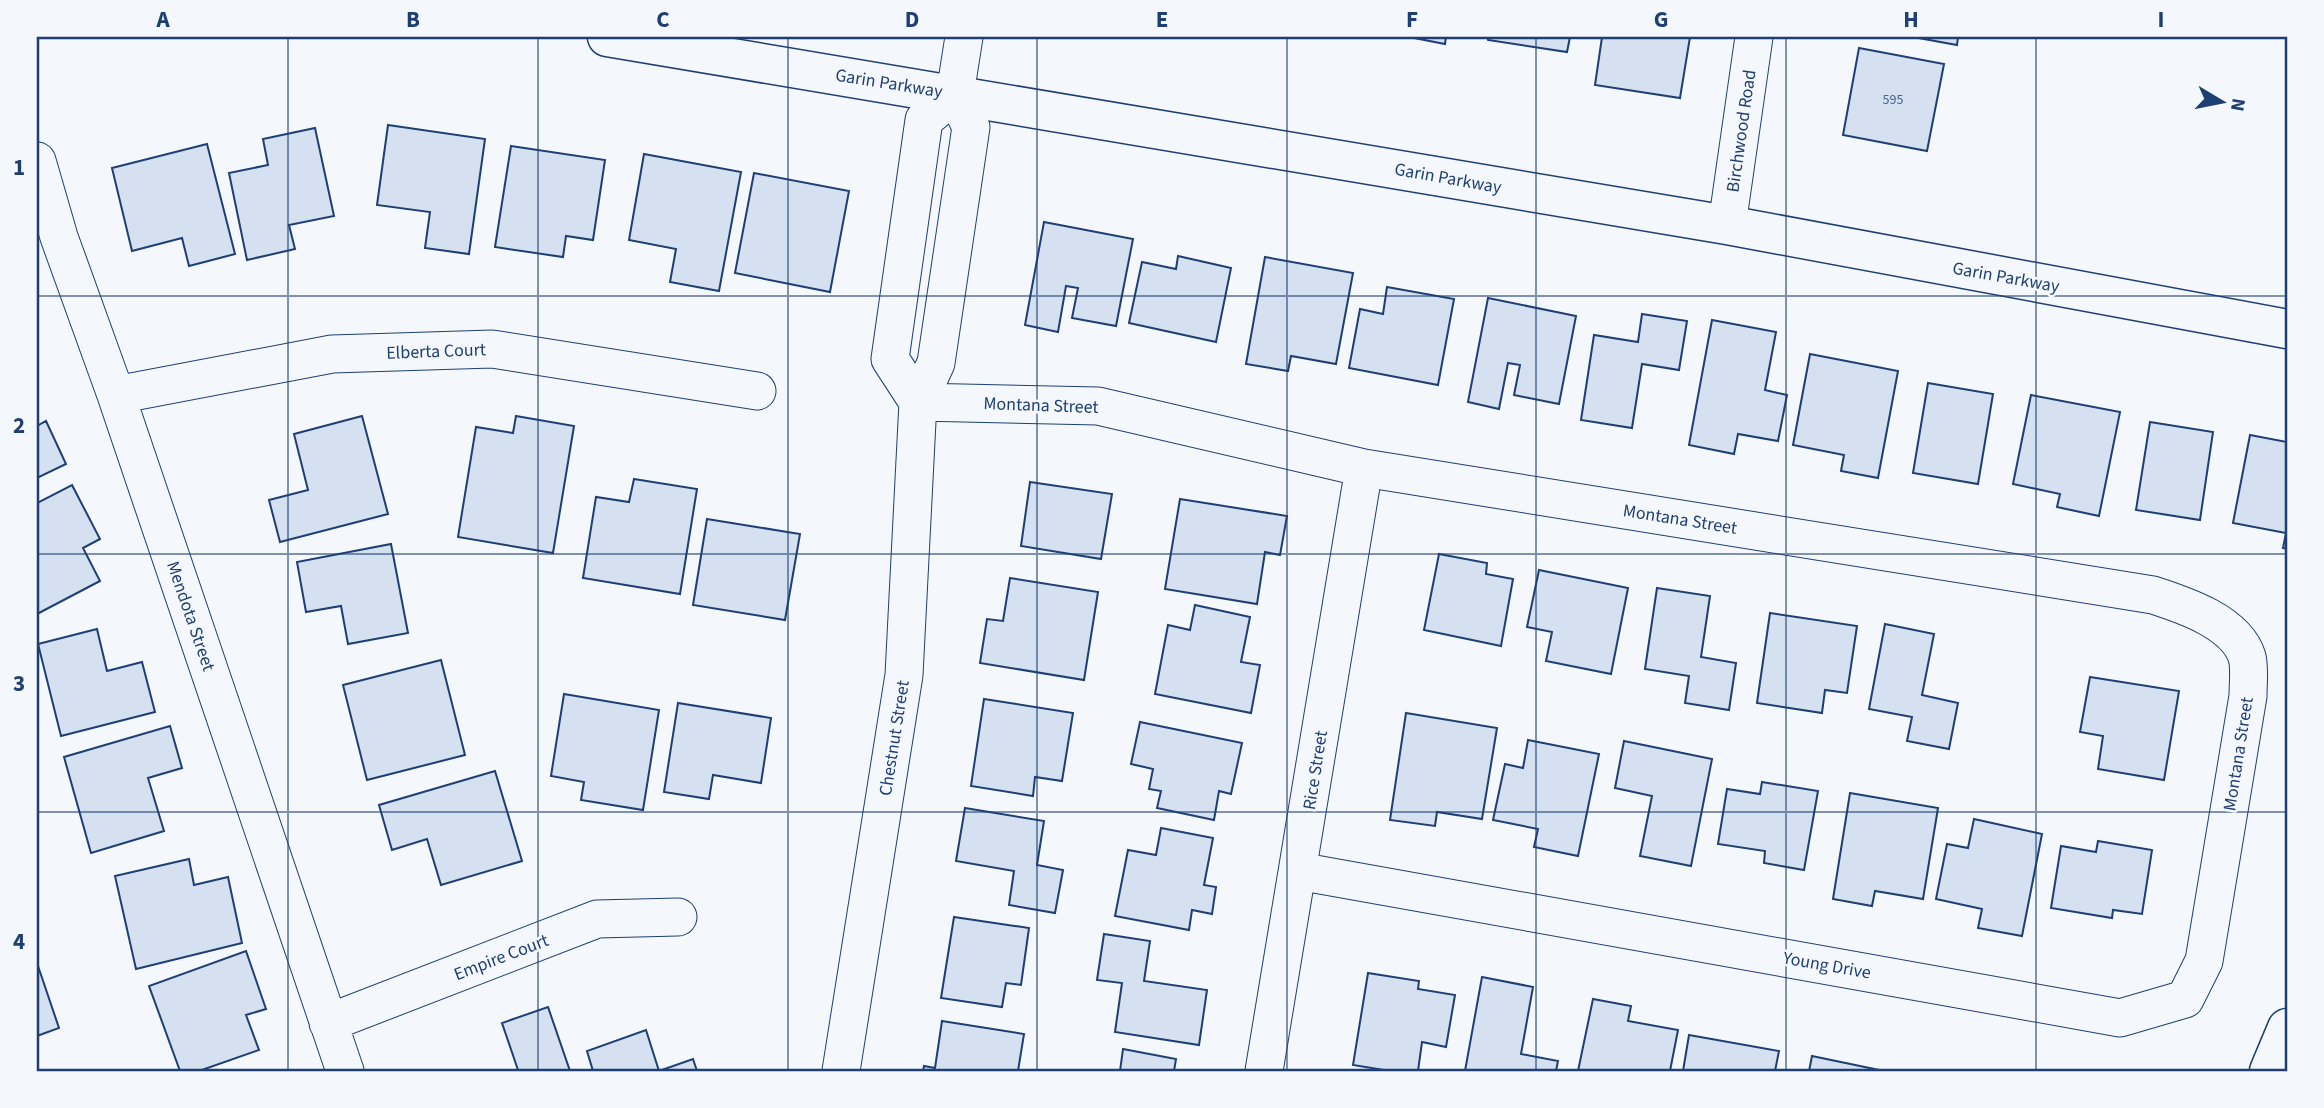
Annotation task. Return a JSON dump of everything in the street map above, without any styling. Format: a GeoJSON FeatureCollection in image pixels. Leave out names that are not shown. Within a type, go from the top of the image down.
{"type":"FeatureCollection","features":[{"type":"Feature","properties":{"kind":"street","name":"Garin Parkway"},"geometry":{"type":"LineString","coordinates":[[607,37],[1727,225],[2287,329]]}},
{"type":"Feature","properties":{"kind":"street"},"geometry":{"type":"LineString","coordinates":[[918,402],[890,359],[924,120],[955,94],[964,37]]}},
{"type":"Feature","properties":{"kind":"street","name":"Birchwood Road"},"geometry":{"type":"LineString","coordinates":[[1727,225],[1755,37]]}},
{"type":"Feature","properties":{"kind":"street","name":"Chestnut Street"},"geometry":{"type":"LineString","coordinates":[[841,1071],[904,675],[918,402],[936,363],[971,127],[955,94]]}},
{"type":"Feature","properties":{"kind":"street","name":"Mendota Street"},"geometry":{"type":"LineString","coordinates":[[37,161],[59,237],[116,395],[345,1071]]}},
{"type":"Feature","properties":{"kind":"street","name":"Elberta Court"},"geometry":{"type":"LineString","coordinates":[[116,395],[331,354],[492,349],[757,391]]}},
{"type":"Feature","properties":{"kind":"street","name":"Montana Street"},"geometry":{"type":"LineString","coordinates":[[918,402],[1098,406],[1364,468],[2153,594],[2196,610],[2233,634],[2247,657],[2248,696],[2225,833]]}},
{"type":"Feature","properties":{"kind":"street","name":"Rice Street"},"geometry":{"type":"LineString","coordinates":[[1264,1071],[1364,468]]}},
{"type":"Feature","properties":{"kind":"street","name":"Young Drive"},"geometry":{"type":"LineString","coordinates":[[1298,871],[2120,1018],[2185,999],[2204,961],[2225,833]]}},
{"type":"Feature","properties":{"kind":"street","name":"Empire Court"},"geometry":{"type":"LineString","coordinates":[[328,1023],[597,919],[678,917]]}},
{"type":"Feature","properties":{"kind":"street"},"geometry":{"type":"LineString","coordinates":[[2269,1071],[2287,1028]]}},
{"type":"Feature","properties":{"kind":"building"},"geometry":{"type":"Polygon","coordinates":[[[1409,37],[1446,37],[1445,44],[1409,37]]]}},
{"type":"Feature","properties":{"kind":"building"},"geometry":{"type":"Polygon","coordinates":[[[1488,37],[1570,37],[1567,52],[1488,40],[1488,37]]]}},
{"type":"Feature","properties":{"kind":"building"},"geometry":{"type":"Polygon","coordinates":[[[1602,37],[1690,37],[1680,98],[1595,85],[1602,37]]]}},
{"type":"Feature","properties":{"kind":"building"},"geometry":{"type":"Polygon","coordinates":[[[1913,37],[1958,37],[1957,45],[1913,37]]]}},
{"type":"Feature","properties":{"kind":"building"},"geometry":{"type":"Polygon","coordinates":[[[1859,48],[1944,64],[1927,151],[1843,135],[1859,48]]]}},
{"type":"Feature","properties":{"kind":"building"},"geometry":{"type":"Polygon","coordinates":[[[388,125],[485,139],[469,254],[425,248],[430,212],[377,205],[388,125]]]}},
{"type":"Feature","properties":{"kind":"building"},"geometry":{"type":"Polygon","coordinates":[[[315,128],[334,216],[289,225],[295,249],[247,260],[229,173],[268,165],[263,139],[315,128]]]}},
{"type":"Feature","properties":{"kind":"building"},"geometry":{"type":"Polygon","coordinates":[[[207,144],[235,254],[189,266],[182,238],[132,251],[112,168],[207,144]]]}},
{"type":"Feature","properties":{"kind":"building"},"geometry":{"type":"Polygon","coordinates":[[[511,146],[605,160],[593,240],[566,236],[563,257],[495,247],[511,146]]]}},
{"type":"Feature","properties":{"kind":"building"},"geometry":{"type":"Polygon","coordinates":[[[644,154],[741,172],[719,291],[670,282],[676,249],[629,240],[644,154]]]}},
{"type":"Feature","properties":{"kind":"building"},"geometry":{"type":"Polygon","coordinates":[[[754,173],[849,191],[830,292],[735,273],[754,173]]]}},
{"type":"Feature","properties":{"kind":"building"},"geometry":{"type":"Polygon","coordinates":[[[1044,222],[1133,239],[1116,326],[1072,318],[1078,288],[1066,286],[1058,332],[1025,325],[1044,222]]]}},
{"type":"Feature","properties":{"kind":"building"},"geometry":{"type":"Polygon","coordinates":[[[1178,256],[1231,268],[1216,342],[1129,323],[1142,262],[1176,269],[1178,256]]]}},
{"type":"Feature","properties":{"kind":"building"},"geometry":{"type":"Polygon","coordinates":[[[1265,257],[1353,273],[1336,364],[1291,356],[1288,371],[1246,364],[1265,257]]]}},
{"type":"Feature","properties":{"kind":"building"},"geometry":{"type":"Polygon","coordinates":[[[1387,287],[1454,299],[1438,385],[1349,368],[1360,309],[1383,314],[1387,287]]]}},
{"type":"Feature","properties":{"kind":"building"},"geometry":{"type":"Polygon","coordinates":[[[1488,298],[1576,316],[1559,404],[1514,395],[1520,365],[1508,363],[1499,409],[1468,402],[1488,298]]]}},
{"type":"Feature","properties":{"kind":"building"},"geometry":{"type":"Polygon","coordinates":[[[1642,314],[1687,321],[1679,370],[1642,364],[1632,428],[1581,420],[1594,335],[1638,342],[1642,314]]]}},
{"type":"Feature","properties":{"kind":"building"},"geometry":{"type":"Polygon","coordinates":[[[1712,320],[1776,332],[1765,390],[1787,395],[1778,441],[1738,434],[1734,454],[1689,445],[1712,320]]]}},
{"type":"Feature","properties":{"kind":"building"},"geometry":{"type":"Polygon","coordinates":[[[1810,354],[1898,371],[1878,478],[1841,471],[1844,455],[1793,445],[1810,354]]]}},
{"type":"Feature","properties":{"kind":"building"},"geometry":{"type":"Polygon","coordinates":[[[1928,383],[1993,394],[1978,484],[1913,473],[1928,383]]]}},
{"type":"Feature","properties":{"kind":"building"},"geometry":{"type":"Polygon","coordinates":[[[2031,395],[2120,412],[2099,516],[2057,507],[2060,494],[2013,484],[2031,395]]]}},
{"type":"Feature","properties":{"kind":"building"},"geometry":{"type":"Polygon","coordinates":[[[362,416],[388,514],[280,542],[269,500],[308,490],[294,434],[362,416]]]}},
{"type":"Feature","properties":{"kind":"building"},"geometry":{"type":"Polygon","coordinates":[[[516,416],[574,426],[553,553],[458,537],[476,427],[513,433],[516,416]]]}},
{"type":"Feature","properties":{"kind":"building"},"geometry":{"type":"Polygon","coordinates":[[[46,421],[66,464],[37,478],[37,426],[46,421]]]}},
{"type":"Feature","properties":{"kind":"building"},"geometry":{"type":"Polygon","coordinates":[[[2150,422],[2213,432],[2200,520],[2136,510],[2150,422]]]}},
{"type":"Feature","properties":{"kind":"building"},"geometry":{"type":"Polygon","coordinates":[[[2250,435],[2287,442],[2287,549],[2283,548],[2286,533],[2233,523],[2250,435]]]}},
{"type":"Feature","properties":{"kind":"building"},"geometry":{"type":"Polygon","coordinates":[[[634,479],[697,489],[680,594],[583,578],[596,497],[629,502],[634,479]]]}},
{"type":"Feature","properties":{"kind":"building"},"geometry":{"type":"Polygon","coordinates":[[[1030,482],[1112,494],[1101,559],[1021,546],[1030,482]]]}},
{"type":"Feature","properties":{"kind":"building"},"geometry":{"type":"Polygon","coordinates":[[[72,485],[100,539],[83,548],[100,581],[37,614],[37,503],[72,485]]]}},
{"type":"Feature","properties":{"kind":"building"},"geometry":{"type":"Polygon","coordinates":[[[1180,499],[1287,516],[1280,555],[1265,552],[1257,604],[1165,589],[1180,499]]]}},
{"type":"Feature","properties":{"kind":"building"},"geometry":{"type":"Polygon","coordinates":[[[707,519],[800,534],[785,620],[693,605],[707,519]]]}},
{"type":"Feature","properties":{"kind":"building"},"geometry":{"type":"Polygon","coordinates":[[[391,544],[408,633],[348,644],[341,606],[306,612],[297,562],[391,544]]]}},
{"type":"Feature","properties":{"kind":"building"},"geometry":{"type":"Polygon","coordinates":[[[1439,554],[1487,563],[1486,574],[1513,579],[1501,646],[1424,630],[1439,554]]]}},
{"type":"Feature","properties":{"kind":"building"},"geometry":{"type":"Polygon","coordinates":[[[1539,570],[1628,588],[1611,674],[1546,661],[1552,632],[1527,627],[1539,570]]]}},
{"type":"Feature","properties":{"kind":"building"},"geometry":{"type":"Polygon","coordinates":[[[1010,578],[1098,592],[1084,680],[980,663],[987,619],[1003,621],[1010,578]]]}},
{"type":"Feature","properties":{"kind":"building"},"geometry":{"type":"Polygon","coordinates":[[[1657,588],[1710,596],[1701,657],[1736,663],[1729,710],[1685,703],[1689,676],[1645,669],[1657,588]]]}},
{"type":"Feature","properties":{"kind":"building"},"geometry":{"type":"Polygon","coordinates":[[[1195,605],[1250,617],[1241,662],[1260,665],[1251,713],[1155,694],[1168,625],[1190,630],[1195,605]]]}},
{"type":"Feature","properties":{"kind":"building"},"geometry":{"type":"Polygon","coordinates":[[[1770,613],[1857,626],[1847,693],[1825,690],[1822,713],[1757,703],[1770,613]]]}},
{"type":"Feature","properties":{"kind":"building"},"geometry":{"type":"Polygon","coordinates":[[[1885,624],[1934,634],[1922,695],[1958,703],[1949,749],[1907,741],[1912,717],[1869,709],[1885,624]]]}},
{"type":"Feature","properties":{"kind":"building"},"geometry":{"type":"Polygon","coordinates":[[[97,629],[107,671],[142,662],[155,712],[61,736],[38,644],[97,629]]]}},
{"type":"Feature","properties":{"kind":"building"},"geometry":{"type":"Polygon","coordinates":[[[441,660],[465,755],[367,780],[343,685],[441,660]]]}},
{"type":"Feature","properties":{"kind":"building"},"geometry":{"type":"Polygon","coordinates":[[[2090,677],[2179,691],[2164,780],[2098,769],[2103,736],[2080,732],[2090,677]]]}},
{"type":"Feature","properties":{"kind":"building"},"geometry":{"type":"Polygon","coordinates":[[[564,694],[659,710],[643,810],[581,800],[584,782],[551,776],[564,694]]]}},
{"type":"Feature","properties":{"kind":"building"},"geometry":{"type":"Polygon","coordinates":[[[984,699],[1073,713],[1062,781],[1035,777],[1033,796],[971,786],[984,699]]]}},
{"type":"Feature","properties":{"kind":"building"},"geometry":{"type":"Polygon","coordinates":[[[678,703],[771,718],[761,783],[713,775],[709,799],[664,792],[678,703]]]}},
{"type":"Feature","properties":{"kind":"building"},"geometry":{"type":"Polygon","coordinates":[[[1406,713],[1497,728],[1482,819],[1437,812],[1435,826],[1390,820],[1406,713]]]}},
{"type":"Feature","properties":{"kind":"building"},"geometry":{"type":"Polygon","coordinates":[[[1140,722],[1242,743],[1231,794],[1219,791],[1214,820],[1157,808],[1161,791],[1149,789],[1153,769],[1131,764],[1140,722]]]}},
{"type":"Feature","properties":{"kind":"building"},"geometry":{"type":"Polygon","coordinates":[[[170,726],[182,768],[148,778],[164,831],[91,853],[64,757],[170,726]]]}},
{"type":"Feature","properties":{"kind":"building"},"geometry":{"type":"Polygon","coordinates":[[[1528,740],[1599,754],[1578,856],[1534,847],[1538,829],[1493,820],[1505,764],[1523,768],[1528,740]]]}},
{"type":"Feature","properties":{"kind":"building"},"geometry":{"type":"Polygon","coordinates":[[[1624,741],[1712,759],[1691,866],[1640,856],[1652,796],[1615,788],[1624,741]]]}},
{"type":"Feature","properties":{"kind":"building"},"geometry":{"type":"Polygon","coordinates":[[[495,771],[522,861],[441,885],[427,839],[392,850],[379,805],[495,771]]]}},
{"type":"Feature","properties":{"kind":"building"},"geometry":{"type":"Polygon","coordinates":[[[1762,782],[1818,791],[1804,870],[1764,863],[1765,851],[1718,844],[1727,789],[1760,794],[1762,782]]]}},
{"type":"Feature","properties":{"kind":"building"},"geometry":{"type":"Polygon","coordinates":[[[1850,793],[1938,808],[1923,899],[1875,891],[1872,906],[1833,899],[1850,793]]]}},
{"type":"Feature","properties":{"kind":"building"},"geometry":{"type":"Polygon","coordinates":[[[965,808],[1044,821],[1037,865],[1063,870],[1055,913],[1009,905],[1014,871],[956,861],[965,808]]]}},
{"type":"Feature","properties":{"kind":"building"},"geometry":{"type":"Polygon","coordinates":[[[1974,819],[2042,834],[2022,936],[1978,928],[1982,909],[1936,899],[1947,844],[1968,848],[1974,819]]]}},
{"type":"Feature","properties":{"kind":"building"},"geometry":{"type":"Polygon","coordinates":[[[1161,828],[1213,838],[1204,885],[1216,887],[1212,914],[1192,910],[1189,930],[1115,916],[1128,850],[1156,855],[1161,828]]]}},
{"type":"Feature","properties":{"kind":"building"},"geometry":{"type":"Polygon","coordinates":[[[2098,841],[2152,850],[2142,914],[2113,910],[2112,918],[2051,908],[2061,846],[2096,852],[2098,841]]]}},
{"type":"Feature","properties":{"kind":"building"},"geometry":{"type":"Polygon","coordinates":[[[189,859],[194,885],[228,877],[242,943],[136,969],[115,876],[189,859]]]}},
{"type":"Feature","properties":{"kind":"building"},"geometry":{"type":"Polygon","coordinates":[[[954,917],[1029,928],[1021,985],[1006,983],[1002,1007],[941,998],[954,917]]]}},
{"type":"Feature","properties":{"kind":"building"},"geometry":{"type":"Polygon","coordinates":[[[1104,934],[1150,941],[1144,981],[1207,990],[1199,1045],[1115,1032],[1122,983],[1097,980],[1104,934]]]}},
{"type":"Feature","properties":{"kind":"building"},"geometry":{"type":"Polygon","coordinates":[[[246,951],[266,1009],[246,1015],[259,1050],[199,1071],[180,1071],[149,986],[246,951]]]}},
{"type":"Feature","properties":{"kind":"building"},"geometry":{"type":"Polygon","coordinates":[[[37,963],[59,1028],[37,1036],[37,963]]]}},
{"type":"Feature","properties":{"kind":"building"},"geometry":{"type":"Polygon","coordinates":[[[1368,973],[1419,981],[1418,989],[1455,995],[1446,1047],[1422,1042],[1418,1071],[1390,1071],[1353,1065],[1368,973]]]}},
{"type":"Feature","properties":{"kind":"building"},"geometry":{"type":"Polygon","coordinates":[[[1482,977],[1533,987],[1521,1054],[1558,1061],[1556,1071],[1465,1071],[1482,977]]]}},
{"type":"Feature","properties":{"kind":"building"},"geometry":{"type":"Polygon","coordinates":[[[1593,999],[1631,1006],[1628,1021],[1678,1030],[1670,1071],[1578,1071],[1593,999]]]}},
{"type":"Feature","properties":{"kind":"building"},"geometry":{"type":"Polygon","coordinates":[[[548,1007],[570,1071],[515,1071],[518,1070],[502,1023],[548,1007]]]}},
{"type":"Feature","properties":{"kind":"building"},"geometry":{"type":"Polygon","coordinates":[[[942,1021],[1024,1034],[1018,1071],[923,1071],[924,1066],[935,1068],[942,1021]]]}},
{"type":"Feature","properties":{"kind":"building"},"geometry":{"type":"Polygon","coordinates":[[[646,1030],[659,1071],[593,1071],[587,1051],[646,1030]]]}},
{"type":"Feature","properties":{"kind":"building"},"geometry":{"type":"Polygon","coordinates":[[[1689,1035],[1779,1051],[1775,1071],[1683,1071],[1689,1035]]]}},
{"type":"Feature","properties":{"kind":"building"},"geometry":{"type":"Polygon","coordinates":[[[1123,1049],[1176,1059],[1174,1071],[1120,1071],[1123,1049]]]}},
{"type":"Feature","properties":{"kind":"building"},"geometry":{"type":"Polygon","coordinates":[[[1812,1056],[1884,1071],[1809,1071],[1812,1056]]]}},
{"type":"Feature","properties":{"kind":"building"},"geometry":{"type":"Polygon","coordinates":[[[693,1059],[697,1071],[659,1071],[693,1059]]]}}]}
